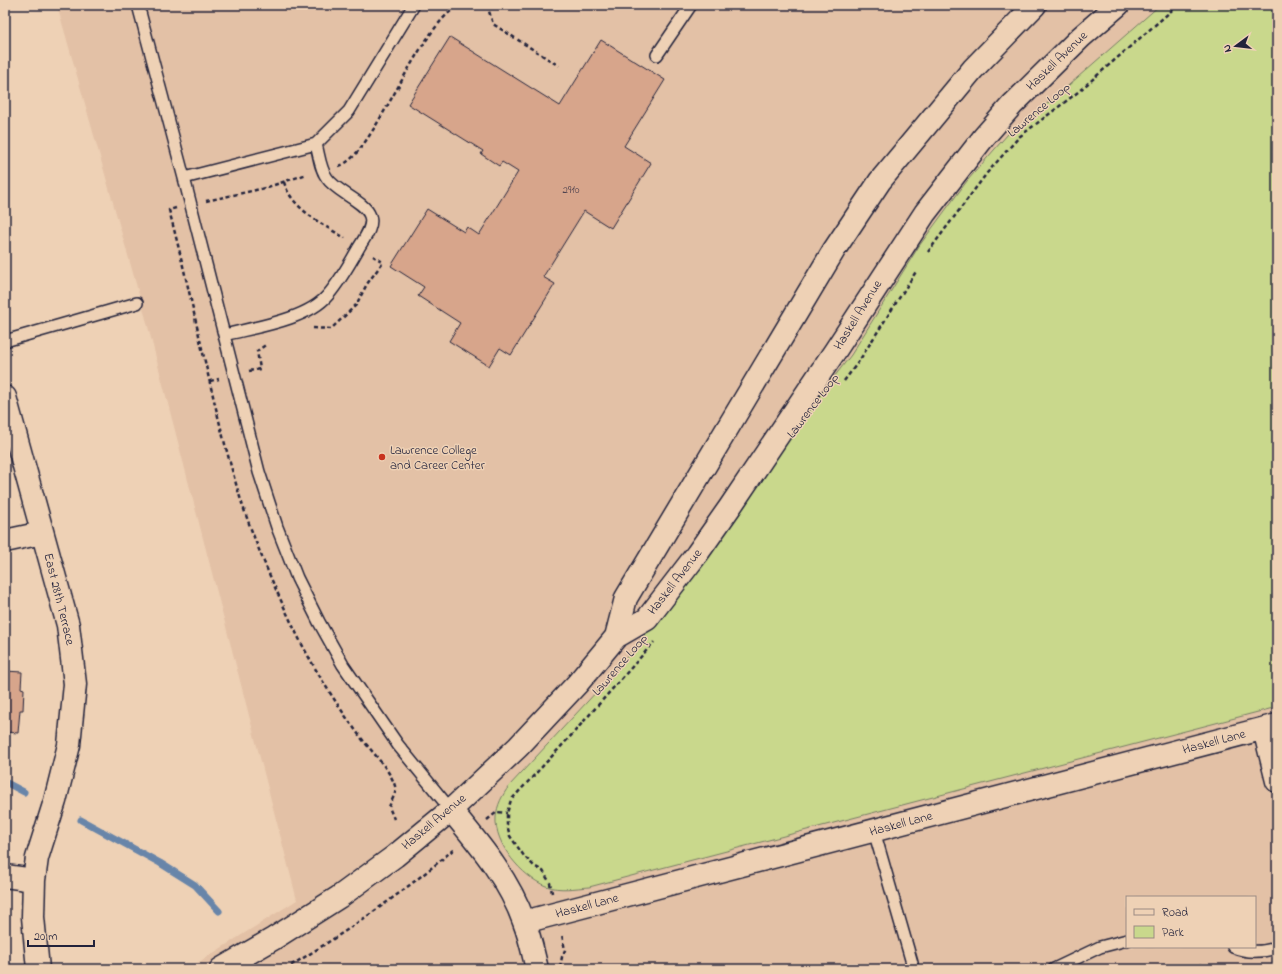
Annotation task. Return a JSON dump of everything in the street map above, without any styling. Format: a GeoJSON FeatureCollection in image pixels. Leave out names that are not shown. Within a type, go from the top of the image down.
{"type":"FeatureCollection","features":[{"type":"Feature","properties":{"kind":"main road","name":"Haskell Avenue"},"geometry":{"type":"LineString","coordinates":[[616,637],[626,598],[834,250],[880,181],[973,69],[1035,5]]}},
{"type":"Feature","properties":{"kind":"main road","name":"Haskell Avenue"},"geometry":{"type":"LineString","coordinates":[[221,969],[273,939],[339,897],[394,856],[451,810],[518,747],[577,684],[616,637],[647,619],[697,554],[826,364],[925,213],[984,137],[1045,72],[1118,5]]}},
{"type":"Feature","properties":{"kind":"main road","name":"East 28th Terrace"},"geometry":{"type":"LineString","coordinates":[[5,397],[68,625],[75,684],[69,745],[55,801],[37,858],[34,880],[33,917],[38,969]]}},
{"type":"Feature","properties":{"kind":"main road"},"geometry":{"type":"LineString","coordinates":[[5,541],[42,533]]}},
{"type":"Feature","properties":{"kind":"main road"},"geometry":{"type":"LineString","coordinates":[[1271,727],[1277,781]]}},
{"type":"Feature","properties":{"kind":"main road","name":"Haskell Lane"},"geometry":{"type":"LineString","coordinates":[[524,922],[1271,727]]}},
{"type":"Feature","properties":{"kind":"main road"},"geometry":{"type":"LineString","coordinates":[[451,810],[499,871],[524,922],[537,969]]}},
{"type":"Feature","properties":{"kind":"main road"},"geometry":{"type":"LineString","coordinates":[[5,876],[34,880]]}},
{"type":"Feature","properties":{"kind":"lane"},"geometry":{"type":"LineString","coordinates":[[138,5],[259,472],[277,527],[300,584],[339,659],[398,745],[451,810]]}},
{"type":"Feature","properties":{"kind":"lane"},"geometry":{"type":"LineString","coordinates":[[184,178],[316,144],[349,111],[414,5]]}},
{"type":"Feature","properties":{"kind":"lane"},"geometry":{"type":"LineString","coordinates":[[657,55],[690,5]]}},
{"type":"Feature","properties":{"kind":"lane"},"geometry":{"type":"LineString","coordinates":[[224,335],[297,315],[327,296],[346,271],[367,233],[370,224],[370,216],[364,208],[333,185],[323,170],[316,144]]}},
{"type":"Feature","properties":{"kind":"lane"},"geometry":{"type":"LineString","coordinates":[[5,341],[137,303]]}},
{"type":"Feature","properties":{"kind":"lane"},"geometry":{"type":"LineString","coordinates":[[874,831],[912,964],[911,969]]}},
{"type":"Feature","properties":{"kind":"lane"},"geometry":{"type":"LineString","coordinates":[[1054,969],[1100,947],[1126,940]]}},
{"type":"Feature","properties":{"kind":"lane"},"geometry":{"type":"LineString","coordinates":[[1235,948],[1238,950],[1262,952],[1277,948]]}},
{"type":"Feature","properties":{"kind":"path"},"geometry":{"type":"LineString","coordinates":[[394,819],[389,807],[395,793],[395,786],[384,768],[336,701],[293,628],[271,580],[240,495],[169,210],[265,188],[344,165],[357,152],[434,29],[451,10],[459,5]]}},
{"type":"Feature","properties":{"kind":"path"},"geometry":{"type":"LineString","coordinates":[[487,5],[493,24],[559,66]]}},
{"type":"Feature","properties":{"kind":"path","name":"Lawrence Loop"},"geometry":{"type":"LineString","coordinates":[[926,256],[987,173],[1019,137],[1078,92],[1178,5]]}},
{"type":"Feature","properties":{"kind":"path","name":"Lawrence Loop"},"geometry":{"type":"LineString","coordinates":[[839,387],[859,361],[918,268]]}},
{"type":"Feature","properties":{"kind":"path","name":"Lawrence Loop"},"geometry":{"type":"LineString","coordinates":[[507,814],[511,800],[521,787],[568,739],[656,640]]}},
{"type":"Feature","properties":{"kind":"path"},"geometry":{"type":"LineString","coordinates":[[497,812],[507,814],[507,825],[517,846],[534,866],[544,871],[550,883]]}},
{"type":"Feature","properties":{"kind":"path"},"geometry":{"type":"LineString","coordinates":[[285,969],[368,916],[429,870],[471,834]]}},
{"type":"Feature","properties":{"kind":"path"},"geometry":{"type":"LineString","coordinates":[[560,969],[565,950],[564,944]]}},
{"type":"Feature","properties":{"kind":"shaded area"},"geometry":{"type":"Polygon","coordinates":[[[57,5],[1277,5],[1277,969],[188,969],[297,900],[146,319],[57,5]]]}},
{"type":"Feature","properties":{"kind":"green space"},"geometry":{"type":"Polygon","coordinates":[[[1160,5],[1277,5],[1277,707],[589,887],[568,889],[551,888],[537,882],[511,858],[500,838],[496,817],[497,808],[509,786],[613,674],[673,600],[804,416],[851,355],[919,246],[967,181],[1008,134],[1053,99],[1160,5]]]}},
{"type":"Feature","properties":{"kind":"building"},"geometry":{"type":"Polygon","coordinates":[[[450,37],[560,106],[601,40],[665,80],[624,146],[651,163],[611,228],[584,211],[543,277],[555,284],[511,355],[500,348],[489,366],[449,341],[460,323],[418,296],[424,287],[391,266],[427,209],[464,232],[467,227],[479,235],[518,172],[502,162],[499,166],[481,154],[483,151],[408,104],[450,37]]]}},
{"type":"Feature","properties":{"kind":"building"},"geometry":{"type":"Polygon","coordinates":[[[5,671],[22,672],[21,688],[24,689],[23,710],[20,710],[18,733],[5,732],[5,671]]]}},
{"type":"Feature","properties":{"kind":"building"},"geometry":{"type":"Polygon","coordinates":[[[1201,964],[1202,969],[1179,969],[1201,964]]]}},
{"type":"Feature","properties":{"kind":"waterway"},"geometry":{"type":"LineString","coordinates":[[5,782],[24,792]]}},
{"type":"Feature","properties":{"kind":"waterway"},"geometry":{"type":"LineString","coordinates":[[81,820],[160,863],[195,885],[219,911]]}},
{"type":"Feature","properties":{"kind":"place","name":"Lawrence College and Career Center"},"geometry":{"type":"Point","coordinates":[382,457]}}]}
